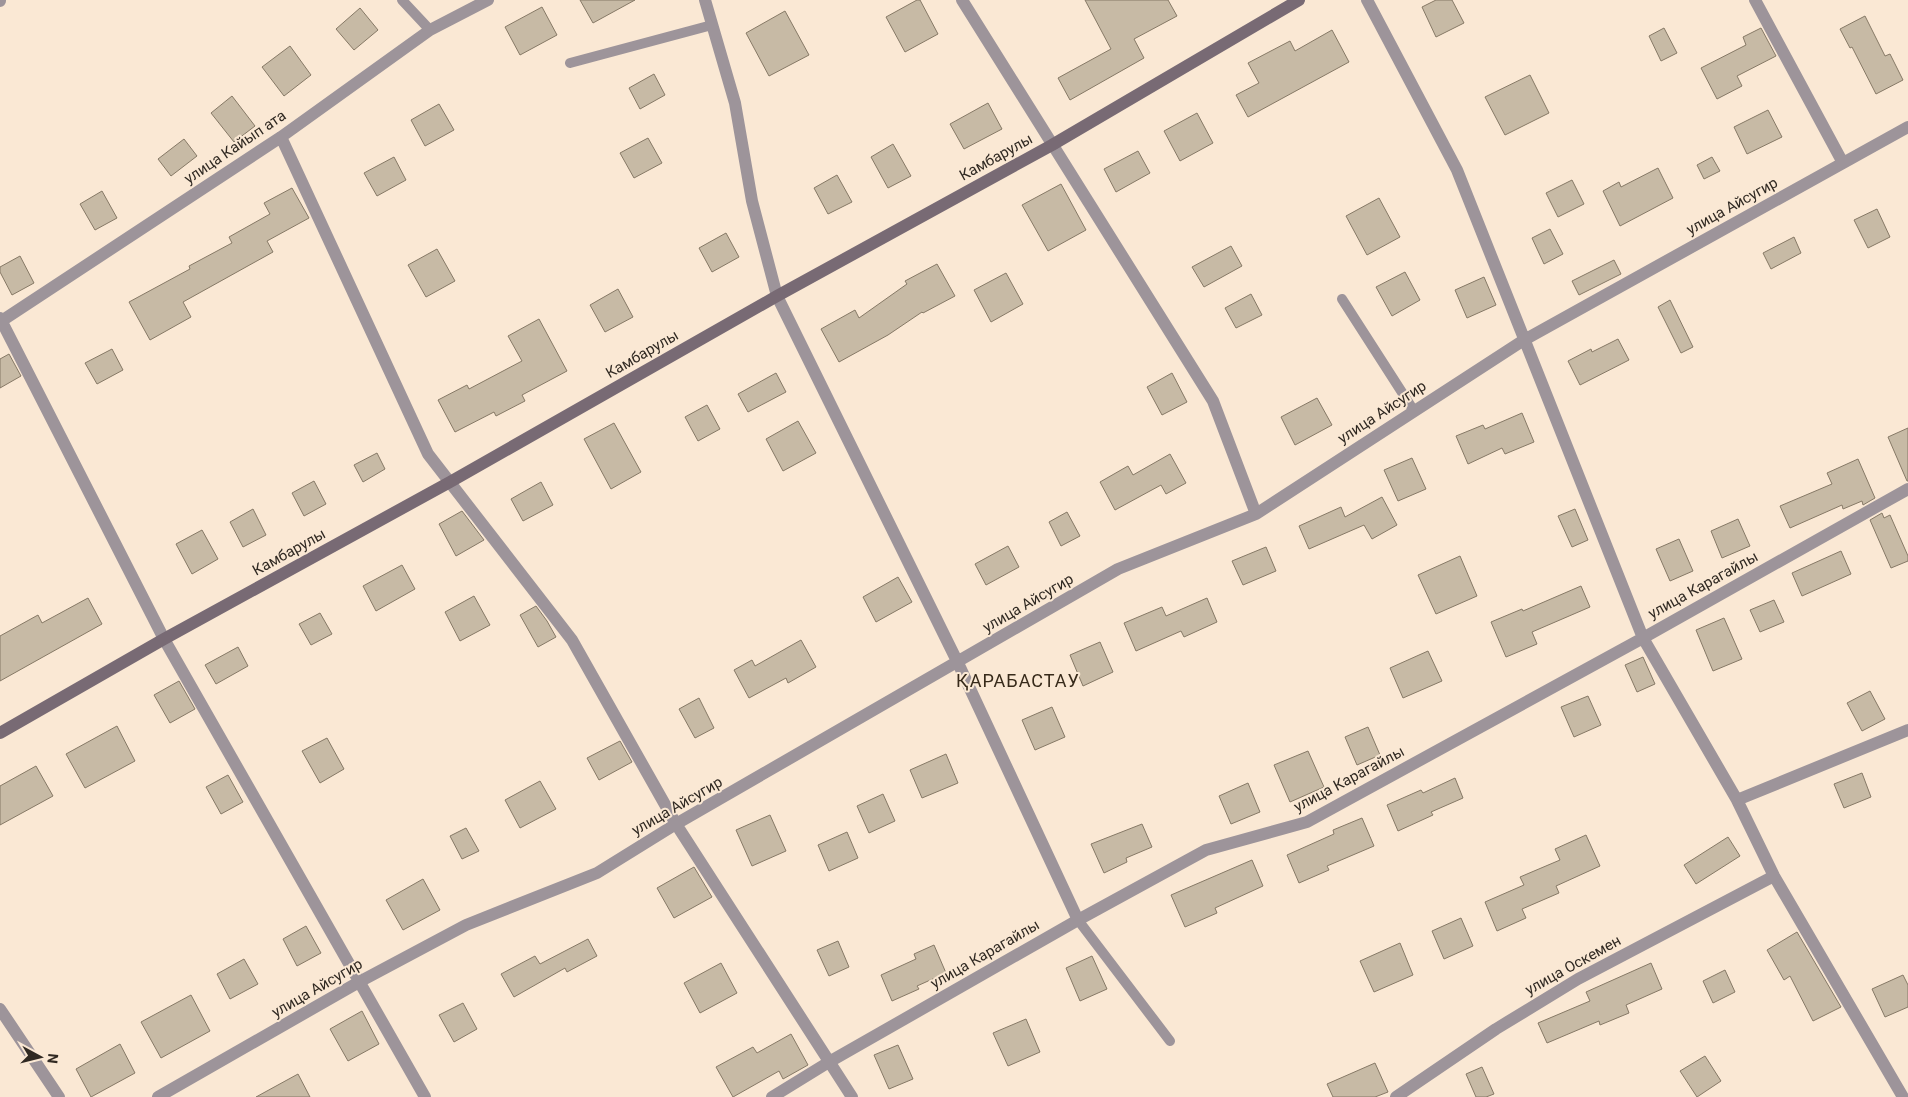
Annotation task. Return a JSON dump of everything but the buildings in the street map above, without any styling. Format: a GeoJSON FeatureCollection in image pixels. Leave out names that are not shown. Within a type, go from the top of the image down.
{"type":"FeatureCollection","features":[{"type":"Feature","properties":{"kind":"street","name":"улица Кайып ата"},"geometry":{"type":"LineString","coordinates":[[0,320],[282,137],[430,30],[488,0]]}},
{"type":"Feature","properties":{"kind":"street"},"geometry":{"type":"LineString","coordinates":[[705,0],[735,103],[752,200],[777,296],[958,663],[1078,920]]}},
{"type":"Feature","properties":{"kind":"street"},"geometry":{"type":"LineString","coordinates":[[962,0],[1034,112],[1052,145],[1213,402],[1256,514]]}},
{"type":"Feature","properties":{"kind":"street","name":"Камбарулы"},"geometry":{"type":"LineString","coordinates":[[0,733],[164,639],[450,482],[777,296],[1052,145],[1299,0]]}},
{"type":"Feature","properties":{"kind":"street"},"geometry":{"type":"LineString","coordinates":[[1367,0],[1457,170],[1643,638],[1737,800],[1774,876],[1903,1097]]}},
{"type":"Feature","properties":{"kind":"street"},"geometry":{"type":"LineString","coordinates":[[1755,0],[1843,163]]}},
{"type":"Feature","properties":{"kind":"street","name":"улица Айсугир"},"geometry":{"type":"LineString","coordinates":[[158,1097],[359,982],[466,925],[597,873],[676,824],[1118,570],[1256,514],[1524,340],[1908,127]]}},
{"type":"Feature","properties":{"kind":"street"},"geometry":{"type":"LineString","coordinates":[[282,137],[428,454],[572,640],[676,824],[852,1097]]}},
{"type":"Feature","properties":{"kind":"street"},"geometry":{"type":"LineString","coordinates":[[0,320],[164,639],[425,1097]]}},
{"type":"Feature","properties":{"kind":"street","name":"улица Карагайлы"},"geometry":{"type":"LineString","coordinates":[[772,1097],[829,1062],[1078,920],[1206,850],[1307,822],[1643,638],[1908,489]]}},
{"type":"Feature","properties":{"kind":"street"},"geometry":{"type":"LineString","coordinates":[[1737,800],[1908,730]]}},
{"type":"Feature","properties":{"kind":"street","name":"улица Оскемен"},"geometry":{"type":"LineString","coordinates":[[1396,1097],[1496,1029],[1578,979],[1774,876]]}},
{"type":"Feature","properties":{"kind":"street"},"geometry":{"type":"LineString","coordinates":[[0,1009],[59,1097]]}},
{"type":"Feature","properties":{"kind":"lane"},"geometry":{"type":"LineString","coordinates":[[402,0],[430,30]]}},
{"type":"Feature","properties":{"kind":"lane"},"geometry":{"type":"LineString","coordinates":[[570,63],[712,24]]}},
{"type":"Feature","properties":{"kind":"lane"},"geometry":{"type":"LineString","coordinates":[[1342,299],[1414,411]]}},
{"type":"Feature","properties":{"kind":"lane"},"geometry":{"type":"LineString","coordinates":[[1078,920],[1170,1041]]}},
{"type":"Feature","properties":{"kind":"district","name":"ҚАРАБАСТАУ"},"geometry":{"type":"Point","coordinates":[1018,680]}}]}
